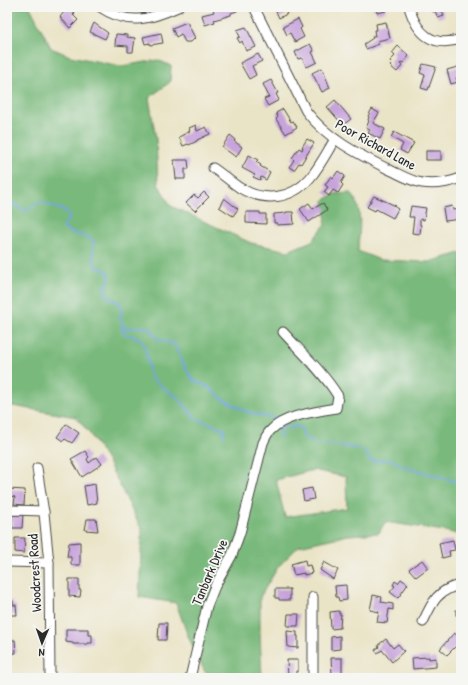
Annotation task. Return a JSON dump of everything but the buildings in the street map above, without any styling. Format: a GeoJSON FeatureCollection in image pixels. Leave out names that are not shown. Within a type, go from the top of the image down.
{"type":"FeatureCollection","features":[{"type":"Feature","properties":{"kind":"street"},"geometry":{"type":"LineString","coordinates":[[100,7],[108,13],[130,19],[152,18],[178,7]]}},
{"type":"Feature","properties":{"kind":"street","name":"Poor Richard Lane"},"geometry":{"type":"LineString","coordinates":[[254,7],[306,111],[318,126],[335,139],[376,163],[410,180],[420,183],[440,184],[461,178]]}},
{"type":"Feature","properties":{"kind":"street"},"geometry":{"type":"LineString","coordinates":[[409,7],[416,25],[423,35],[428,38],[444,42],[461,39]]}},
{"type":"Feature","properties":{"kind":"street"},"geometry":{"type":"LineString","coordinates":[[213,168],[240,188],[250,193],[272,198],[281,196],[297,189],[310,178],[335,139]]}},
{"type":"Feature","properties":{"kind":"street","name":"Tanbark Drive"},"geometry":{"type":"LineString","coordinates":[[190,678],[207,606],[214,586],[232,556],[243,523],[248,498],[263,443],[270,430],[282,422],[292,418],[336,408],[338,396],[324,376],[283,332]]}},
{"type":"Feature","properties":{"kind":"street","name":"Woodcrest Road"},"geometry":{"type":"LineString","coordinates":[[37,468],[44,511],[49,563],[50,678]]}},
{"type":"Feature","properties":{"kind":"street"},"geometry":{"type":"LineString","coordinates":[[7,513],[11,510],[44,511]]}},
{"type":"Feature","properties":{"kind":"street"},"geometry":{"type":"LineString","coordinates":[[7,562],[49,563]]}},
{"type":"Feature","properties":{"kind":"street"},"geometry":{"type":"LineString","coordinates":[[423,622],[434,600],[440,594],[447,589],[461,585]]}},
{"type":"Feature","properties":{"kind":"street"},"geometry":{"type":"LineString","coordinates":[[313,597],[313,678]]}},
{"type":"Feature","properties":{"kind":"green space"},"geometry":{"type":"Polygon","coordinates":[[[7,7],[30,7],[51,48],[70,56],[121,66],[158,60],[171,66],[170,82],[149,98],[156,139],[158,184],[171,206],[251,243],[288,251],[312,241],[325,225],[326,213],[324,200],[335,194],[351,193],[358,206],[360,220],[358,251],[380,260],[429,262],[461,253],[461,535],[445,531],[385,522],[379,533],[348,535],[299,546],[278,567],[260,597],[262,678],[237,678],[236,676],[205,672],[188,636],[176,603],[139,597],[142,530],[108,462],[90,434],[76,417],[7,405],[7,7]],[[313,470],[276,480],[285,517],[347,508],[346,477],[313,470]]]}},
{"type":"Feature","properties":{"kind":"waterway"},"geometry":{"type":"LineString","coordinates":[[7,198],[22,210],[32,208],[35,203],[41,203],[68,213],[69,218],[64,224],[64,228],[71,233],[87,237],[94,242],[94,263],[97,267],[109,273],[109,280],[104,290],[105,295],[120,303],[122,308],[120,317],[123,326],[127,328],[146,327],[151,329],[157,339],[174,344],[193,380],[210,388],[221,398],[250,413],[274,418],[277,421]]}},
{"type":"Feature","properties":{"kind":"waterway"},"geometry":{"type":"LineString","coordinates":[[123,326],[122,331],[124,333],[137,337],[142,341],[146,350],[151,378],[176,396],[196,419],[224,429],[224,437]]}},
{"type":"Feature","properties":{"kind":"waterway"},"geometry":{"type":"LineString","coordinates":[[281,428],[296,426],[301,428],[304,437],[317,443],[355,448],[366,452],[369,460],[390,459],[402,466],[461,483]]}},
{"type":"Feature","properties":{"kind":"waterway"},"geometry":{"type":"LineString","coordinates":[[281,428],[279,431],[281,437]]}}]}
